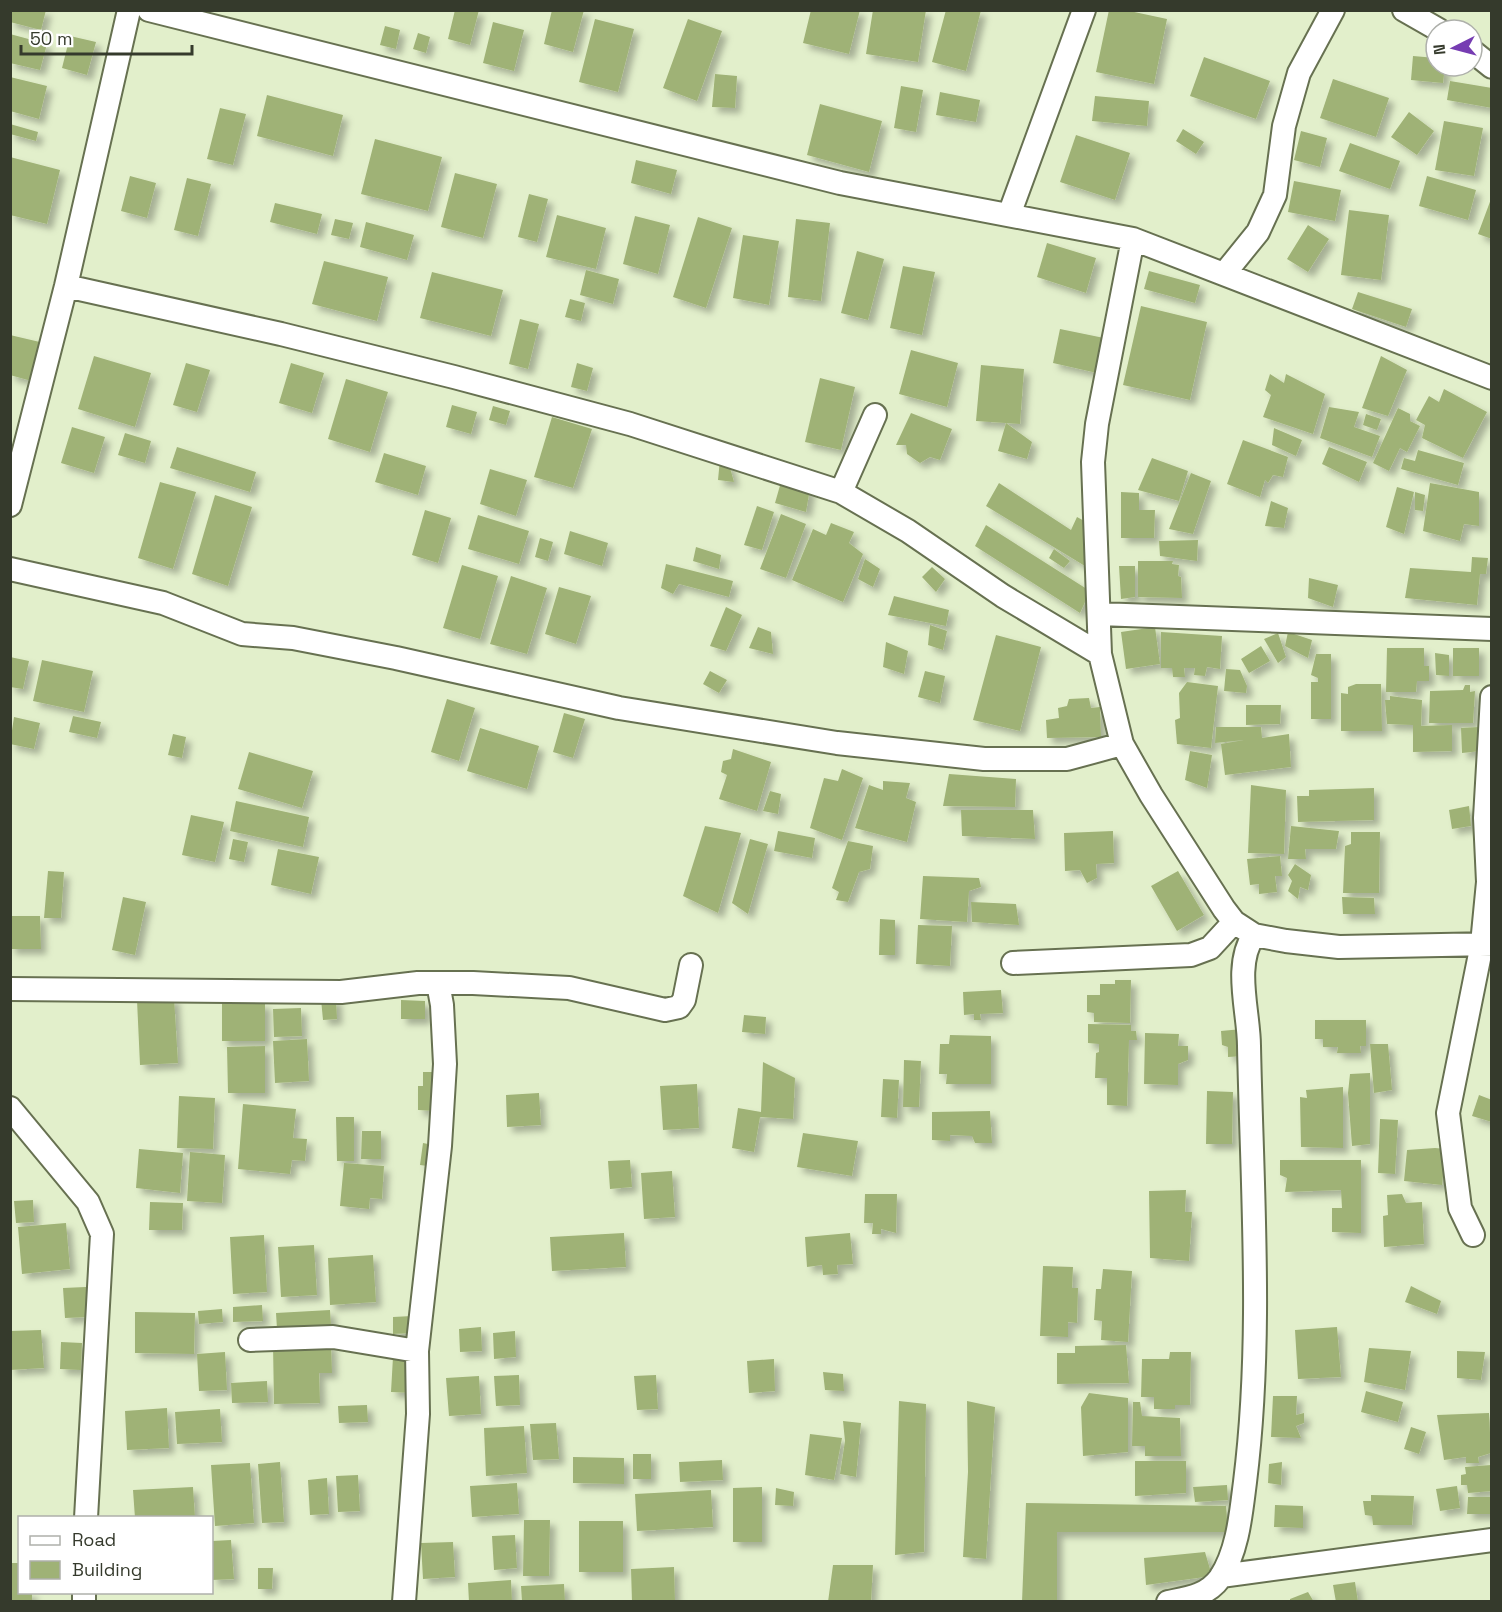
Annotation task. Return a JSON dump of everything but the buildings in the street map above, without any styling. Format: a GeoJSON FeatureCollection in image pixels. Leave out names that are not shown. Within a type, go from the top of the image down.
{"type":"FeatureCollection","features":[{"type":"Feature","properties":{"kind":"street"},"geometry":{"type":"LineString","coordinates":[[10,505],[66,286],[129,10]]}},
{"type":"Feature","properties":{"kind":"street"},"geometry":{"type":"LineString","coordinates":[[149,10],[840,183],[1133,239],[1491,378]]}},
{"type":"Feature","properties":{"kind":"street"},"geometry":{"type":"LineString","coordinates":[[1009,216],[1084,10]]}},
{"type":"Feature","properties":{"kind":"street"},"geometry":{"type":"LineString","coordinates":[[1224,274],[1258,232],[1275,195],[1284,126],[1299,73],[1333,10]]}},
{"type":"Feature","properties":{"kind":"street"},"geometry":{"type":"LineString","coordinates":[[1404,10],[1424,21]]}},
{"type":"Feature","properties":{"kind":"street"},"geometry":{"type":"LineString","coordinates":[[1133,239],[1097,424],[1093,462],[1100,654],[1122,744],[1151,795],[1234,922],[1254,935],[1339,947],[1487,944]]}},
{"type":"Feature","properties":{"kind":"street"},"geometry":{"type":"LineString","coordinates":[[66,286],[281,334],[476,383],[630,424],[841,492],[908,531],[1003,597],[1100,654]]}},
{"type":"Feature","properties":{"kind":"street"},"geometry":{"type":"LineString","coordinates":[[841,492],[875,415]]}},
{"type":"Feature","properties":{"kind":"street"},"geometry":{"type":"LineString","coordinates":[[10,569],[163,603],[242,634],[293,638],[618,708],[814,739],[984,759],[1067,759],[1122,744]]}},
{"type":"Feature","properties":{"kind":"street"},"geometry":{"type":"LineString","coordinates":[[1099,614],[1491,629]]}},
{"type":"Feature","properties":{"kind":"street"},"geometry":{"type":"LineString","coordinates":[[1473,1235],[1460,1208],[1448,1113],[1487,944],[1488,882],[1485,818],[1491,697]]}},
{"type":"Feature","properties":{"kind":"street"},"geometry":{"type":"LineString","coordinates":[[1013,963],[1191,955],[1210,948],[1234,922]]}},
{"type":"Feature","properties":{"kind":"street"},"geometry":{"type":"LineString","coordinates":[[1168,1602],[1198,1595],[1213,1586],[1221,1576],[1233,1551],[1243,1498],[1250,1437],[1254,1349],[1249,1030],[1244,956],[1254,935]]}},
{"type":"Feature","properties":{"kind":"street"},"geometry":{"type":"LineString","coordinates":[[10,989],[341,992],[418,983],[438,983],[569,988],[665,1010],[679,1007],[684,1000],[692,965]]}},
{"type":"Feature","properties":{"kind":"street"},"geometry":{"type":"LineString","coordinates":[[404,1602],[418,1414],[417,1351],[441,1134],[445,1064],[442,1005],[438,983]]}},
{"type":"Feature","properties":{"kind":"street"},"geometry":{"type":"LineString","coordinates":[[13,1117],[88,1202],[102,1234],[86,1516]]}},
{"type":"Feature","properties":{"kind":"street"},"geometry":{"type":"LineString","coordinates":[[250,1340],[333,1337],[417,1351]]}},
{"type":"Feature","properties":{"kind":"street"},"geometry":{"type":"LineString","coordinates":[[1221,1576],[1491,1540]]}}]}
